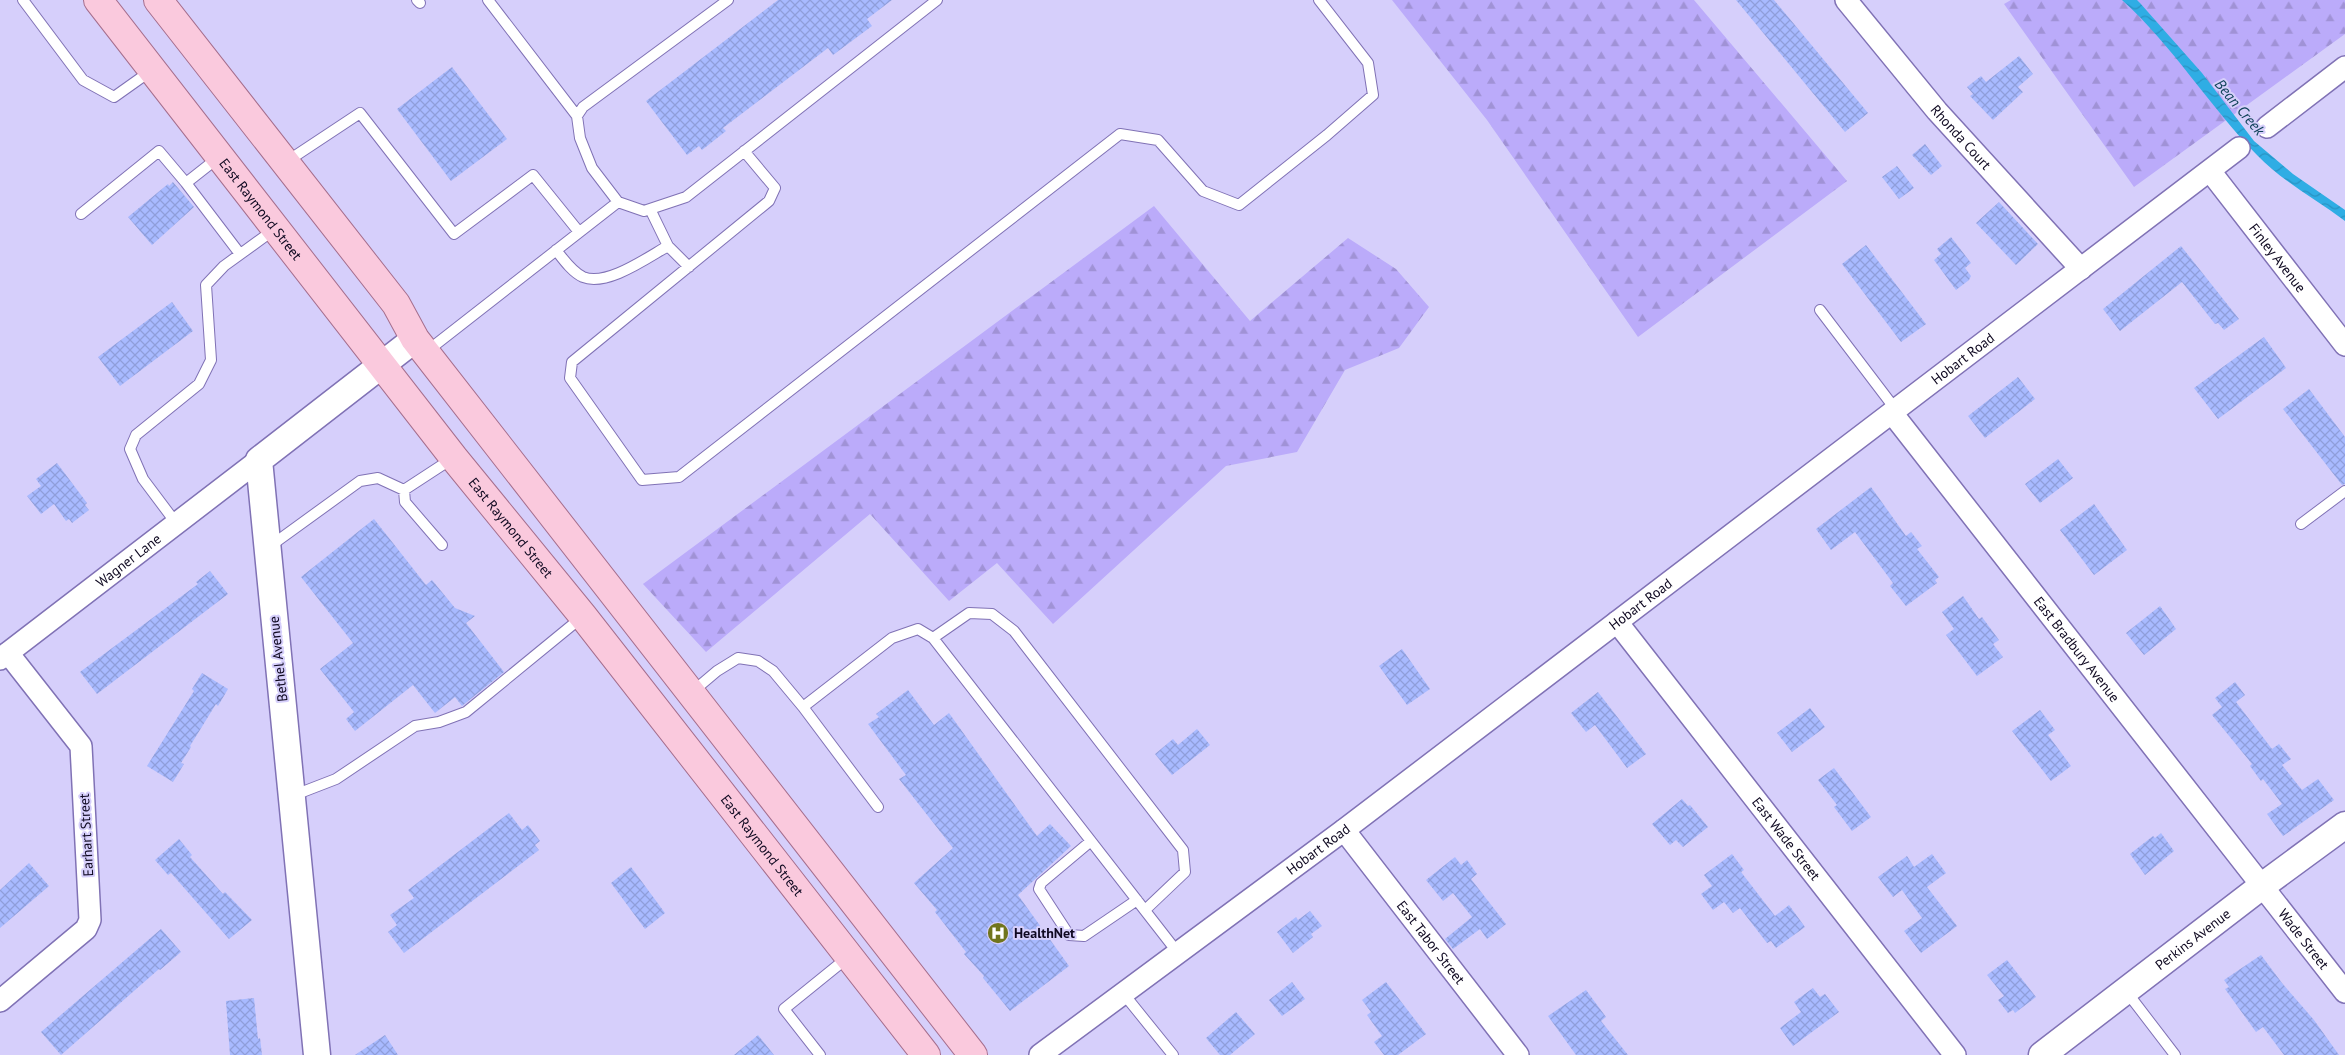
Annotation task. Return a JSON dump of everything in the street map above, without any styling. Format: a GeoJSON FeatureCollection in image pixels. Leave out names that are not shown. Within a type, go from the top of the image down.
{"type":"FeatureCollection","features":[{"type":"Feature","properties":{"kind":"main road","name":"East Raymond Street"},"geometry":{"type":"LineString","coordinates":[[98,0],[454,458],[583,616],[926,1055]]}},
{"type":"Feature","properties":{"kind":"main road"},"geometry":{"type":"LineString","coordinates":[[158,0],[396,304],[420,346],[973,1055]]}},
{"type":"Feature","properties":{"kind":"street","name":"Rhonda Court"},"geometry":{"type":"LineString","coordinates":[[1846,0],[1937,111],[2081,269]]}},
{"type":"Feature","properties":{"kind":"street"},"geometry":{"type":"LineString","coordinates":[[2267,127],[2345,67]]}},
{"type":"Feature","properties":{"kind":"street","name":"Hobart Road"},"geometry":{"type":"LineString","coordinates":[[1040,1055],[1344,830],[2239,148]]}},
{"type":"Feature","properties":{"kind":"street","name":"Finley Avenue"},"geometry":{"type":"LineString","coordinates":[[2210,171],[2345,345]]}},
{"type":"Feature","properties":{"kind":"street"},"geometry":{"type":"LineString","coordinates":[[259,460],[382,364],[420,346]]}},
{"type":"Feature","properties":{"kind":"street","name":"East Bradbury Avenue"},"geometry":{"type":"LineString","coordinates":[[1894,412],[2262,886]]}},
{"type":"Feature","properties":{"kind":"street","name":"Wagner Lane"},"geometry":{"type":"LineString","coordinates":[[4,656],[259,460]]}},
{"type":"Feature","properties":{"kind":"street","name":"Bethel Avenue"},"geometry":{"type":"LineString","coordinates":[[259,460],[315,1053]]}},
{"type":"Feature","properties":{"kind":"street","name":"East Wade Street"},"geometry":{"type":"LineString","coordinates":[[1617,622],[1955,1055]]}},
{"type":"Feature","properties":{"kind":"street","name":"Earhart Street"},"geometry":{"type":"LineString","coordinates":[[0,1001],[86,929],[90,920],[81,746],[4,656]]}},
{"type":"Feature","properties":{"kind":"street","name":"Perkins Avenue"},"geometry":{"type":"LineString","coordinates":[[2042,1055],[2345,824]]}},
{"type":"Feature","properties":{"kind":"street","name":"East Tabor Street"},"geometry":{"type":"LineString","coordinates":[[1344,830],[1518,1055]]}},
{"type":"Feature","properties":{"kind":"street","name":"Wade Street"},"geometry":{"type":"LineString","coordinates":[[2262,886],[2345,992]]}},
{"type":"Feature","properties":{"kind":"lane"},"geometry":{"type":"LineString","coordinates":[[23,0],[83,80],[114,97],[152,70]]}},
{"type":"Feature","properties":{"kind":"lane"},"geometry":{"type":"LineString","coordinates":[[488,0],[576,116],[580,138],[592,168],[618,202],[644,211],[686,197],[937,0]]}},
{"type":"Feature","properties":{"kind":"lane"},"geometry":{"type":"LineString","coordinates":[[576,116],[583,107],[728,0]]}},
{"type":"Feature","properties":{"kind":"lane"},"geometry":{"type":"LineString","coordinates":[[744,151],[775,188],[769,201],[572,362],[570,378],[642,480],[679,477],[1120,134],[1158,140],[1203,191],[1239,205],[1327,135],[1373,95],[1368,63],[1319,0]]}},
{"type":"Feature","properties":{"kind":"lane"},"geometry":{"type":"LineString","coordinates":[[285,162],[360,113],[454,234],[533,175],[579,232]]}},
{"type":"Feature","properties":{"kind":"lane"},"geometry":{"type":"LineString","coordinates":[[81,214],[159,151],[240,254]]}},
{"type":"Feature","properties":{"kind":"lane"},"geometry":{"type":"LineString","coordinates":[[186,184],[220,157]]}},
{"type":"Feature","properties":{"kind":"lane"},"geometry":{"type":"LineString","coordinates":[[420,346],[556,250],[618,202]]}},
{"type":"Feature","properties":{"kind":"lane"},"geometry":{"type":"LineString","coordinates":[[650,209],[668,246],[689,268]]}},
{"type":"Feature","properties":{"kind":"lane"},"geometry":{"type":"LineString","coordinates":[[176,523],[143,479],[130,449],[136,435],[199,384],[211,360],[206,285],[224,266],[276,229]]}},
{"type":"Feature","properties":{"kind":"lane"},"geometry":{"type":"LineString","coordinates":[[556,250],[571,267],[584,277],[602,278],[620,273],[668,246]]}},
{"type":"Feature","properties":{"kind":"lane"},"geometry":{"type":"LineString","coordinates":[[1820,310],[1894,412]]}},
{"type":"Feature","properties":{"kind":"lane"},"geometry":{"type":"LineString","coordinates":[[404,490],[454,458]]}},
{"type":"Feature","properties":{"kind":"lane"},"geometry":{"type":"LineString","coordinates":[[267,548],[360,481],[378,478],[404,490]]}},
{"type":"Feature","properties":{"kind":"lane"},"geometry":{"type":"LineString","coordinates":[[404,490],[405,502],[442,546]]}},
{"type":"Feature","properties":{"kind":"lane"},"geometry":{"type":"LineString","coordinates":[[2301,524],[2345,491]]}},
{"type":"Feature","properties":{"kind":"lane"},"geometry":{"type":"LineString","coordinates":[[933,638],[969,613],[992,614],[1014,631],[1183,850],[1185,872],[1145,910]]}},
{"type":"Feature","properties":{"kind":"lane"},"geometry":{"type":"LineString","coordinates":[[292,796],[336,779],[414,726],[439,722],[466,712],[583,616]]}},
{"type":"Feature","properties":{"kind":"lane"},"geometry":{"type":"LineString","coordinates":[[803,707],[892,638],[918,629],[933,638],[1178,953]]}},
{"type":"Feature","properties":{"kind":"lane"},"geometry":{"type":"LineString","coordinates":[[691,693],[717,671],[738,658],[758,660],[773,671],[803,707],[878,807]]}},
{"type":"Feature","properties":{"kind":"lane"},"geometry":{"type":"LineString","coordinates":[[1091,841],[1040,883],[1040,889],[1069,935],[1084,936],[1137,900]]}},
{"type":"Feature","properties":{"kind":"lane"},"geometry":{"type":"LineString","coordinates":[[820,1055],[784,1009],[849,956]]}},
{"type":"Feature","properties":{"kind":"lane"},"geometry":{"type":"LineString","coordinates":[[2126,991],[2175,1055]]}},
{"type":"Feature","properties":{"kind":"lane"},"geometry":{"type":"LineString","coordinates":[[1124,993],[1173,1055]]}},
{"type":"Feature","properties":{"kind":"green space"},"geometry":{"type":"Polygon","coordinates":[[[1392,0],[1694,0],[1847,181],[1638,337],[1487,120],[1392,0]]]}},
{"type":"Feature","properties":{"kind":"green space"},"geometry":{"type":"Polygon","coordinates":[[[2011,0],[2345,0],[2345,34],[2134,187],[2004,4],[2011,0]]]}},
{"type":"Feature","properties":{"kind":"green space"},"geometry":{"type":"Polygon","coordinates":[[[1154,206],[1250,321],[1348,238],[1396,269],[1429,307],[1399,348],[1345,370],[1297,452],[1226,466],[1053,624],[997,563],[949,601],[870,514],[706,652],[643,584],[1154,206]]]}},
{"type":"Feature","properties":{"kind":"water","name":"Bean Creek"},"geometry":{"type":"Polygon","coordinates":[[[2122,0],[2137,0],[2202,73],[2254,141],[2293,174],[2345,210],[2345,221],[2267,165],[2223,117],[2158,37],[2122,0]]]}},
{"type":"Feature","properties":{"kind":"building"},"geometry":{"type":"Polygon","coordinates":[[[778,0],[892,0],[867,19],[872,26],[833,55],[828,48],[723,128],[726,131],[702,150],[699,146],[687,155],[646,101],[778,0]]]}},
{"type":"Feature","properties":{"kind":"building"},"geometry":{"type":"Polygon","coordinates":[[[1736,0],[1774,0],[1868,113],[1845,132],[1736,0]]]}},
{"type":"Feature","properties":{"kind":"building"},"geometry":{"type":"Polygon","coordinates":[[[2019,56],[2033,74],[2018,87],[2023,92],[1993,120],[1970,96],[1973,94],[1967,87],[1981,76],[1986,82],[2019,56]]]}},
{"type":"Feature","properties":{"kind":"building"},"geometry":{"type":"Polygon","coordinates":[[[452,67],[507,139],[451,181],[397,109],[452,67]]]}},
{"type":"Feature","properties":{"kind":"building"},"geometry":{"type":"Polygon","coordinates":[[[1925,144],[1942,166],[1931,175],[1912,155],[1925,144]]]}},
{"type":"Feature","properties":{"kind":"building"},"geometry":{"type":"Polygon","coordinates":[[[1897,166],[1914,188],[1899,199],[1882,177],[1897,166]]]}},
{"type":"Feature","properties":{"kind":"building"},"geometry":{"type":"Polygon","coordinates":[[[173,182],[194,207],[152,245],[128,217],[173,182]]]}},
{"type":"Feature","properties":{"kind":"building"},"geometry":{"type":"Polygon","coordinates":[[[1999,202],[2038,244],[2016,265],[1976,223],[1999,202]]]}},
{"type":"Feature","properties":{"kind":"building"},"geometry":{"type":"Polygon","coordinates":[[[1951,237],[1971,263],[1965,268],[1971,276],[1969,280],[1956,290],[1934,260],[1941,254],[1937,249],[1951,237]]]}},
{"type":"Feature","properties":{"kind":"building"},"geometry":{"type":"Polygon","coordinates":[[[1866,245],[1926,324],[1901,342],[1842,264],[1866,245]]]}},
{"type":"Feature","properties":{"kind":"building"},"geometry":{"type":"Polygon","coordinates":[[[2181,246],[2239,319],[2224,330],[2218,323],[2215,324],[2182,282],[2120,331],[2103,309],[2181,246]]]}},
{"type":"Feature","properties":{"kind":"building"},"geometry":{"type":"Polygon","coordinates":[[[172,302],[193,331],[120,386],[98,357],[172,302]]]}},
{"type":"Feature","properties":{"kind":"building"},"geometry":{"type":"Polygon","coordinates":[[[2264,337],[2286,368],[2218,419],[2194,388],[2264,337]]]}},
{"type":"Feature","properties":{"kind":"building"},"geometry":{"type":"Polygon","coordinates":[[[2018,377],[2035,399],[1985,438],[1968,416],[2018,377]]]}},
{"type":"Feature","properties":{"kind":"building"},"geometry":{"type":"Polygon","coordinates":[[[2309,389],[2345,437],[2345,484],[2342,485],[2283,409],[2309,389]]]}},
{"type":"Feature","properties":{"kind":"building"},"geometry":{"type":"Polygon","coordinates":[[[2058,459],[2073,478],[2040,503],[2025,484],[2058,459]]]}},
{"type":"Feature","properties":{"kind":"building"},"geometry":{"type":"Polygon","coordinates":[[[57,463],[87,503],[85,505],[89,510],[72,523],[69,519],[66,521],[54,504],[41,514],[27,496],[41,486],[36,479],[57,463]]]}},
{"type":"Feature","properties":{"kind":"building"},"geometry":{"type":"Polygon","coordinates":[[[1871,487],[1906,536],[1911,532],[1922,546],[1917,549],[1939,577],[1935,580],[1937,583],[1906,606],[1890,586],[1893,583],[1855,532],[1831,550],[1816,529],[1871,487]]]}},
{"type":"Feature","properties":{"kind":"building"},"geometry":{"type":"Polygon","coordinates":[[[2094,504],[2127,550],[2094,575],[2060,530],[2094,504]]]}},
{"type":"Feature","properties":{"kind":"building"},"geometry":{"type":"Polygon","coordinates":[[[374,519],[426,585],[432,580],[455,608],[475,616],[466,623],[504,672],[462,706],[455,697],[435,713],[413,685],[355,731],[346,719],[354,712],[320,669],[353,643],[301,577],[374,519]]]}},
{"type":"Feature","properties":{"kind":"building"},"geometry":{"type":"Polygon","coordinates":[[[210,571],[228,594],[97,694],[80,672],[198,584],[196,582],[210,571]]]}},
{"type":"Feature","properties":{"kind":"building"},"geometry":{"type":"Polygon","coordinates":[[[1963,596],[1979,619],[1982,617],[1999,640],[1993,644],[2003,657],[1977,676],[1946,635],[1954,629],[1942,612],[1963,596]]]}},
{"type":"Feature","properties":{"kind":"building"},"geometry":{"type":"Polygon","coordinates":[[[2160,606],[2176,629],[2144,655],[2126,633],[2160,606]]]}},
{"type":"Feature","properties":{"kind":"building"},"geometry":{"type":"Polygon","coordinates":[[[1402,649],[1430,689],[1407,705],[1379,666],[1402,649]]]}},
{"type":"Feature","properties":{"kind":"building"},"geometry":{"type":"Polygon","coordinates":[[[202,673],[228,689],[218,706],[216,704],[190,746],[181,763],[184,764],[173,782],[147,766],[194,691],[192,689],[202,673]]]}},
{"type":"Feature","properties":{"kind":"building"},"geometry":{"type":"Polygon","coordinates":[[[2235,682],[2245,695],[2236,702],[2272,749],[2279,744],[2291,759],[2282,765],[2302,790],[2318,779],[2334,800],[2283,836],[2267,814],[2282,804],[2263,779],[2261,781],[2250,766],[2252,764],[2212,715],[2222,707],[2215,698],[2235,682]]]}},
{"type":"Feature","properties":{"kind":"building"},"geometry":{"type":"Polygon","coordinates":[[[908,690],[934,725],[949,713],[1037,836],[1050,824],[1071,846],[1018,895],[1069,966],[1010,1011],[983,978],[984,976],[964,954],[966,952],[935,912],[937,910],[914,883],[953,848],[899,779],[906,775],[868,724],[879,717],[876,714],[908,690]]]}},
{"type":"Feature","properties":{"kind":"building"},"geometry":{"type":"Polygon","coordinates":[[[1598,692],[1646,754],[1627,768],[1595,725],[1586,732],[1571,713],[1598,692]]]}},
{"type":"Feature","properties":{"kind":"building"},"geometry":{"type":"Polygon","coordinates":[[[1810,708],[1825,727],[1792,752],[1777,733],[1810,708]]]}},
{"type":"Feature","properties":{"kind":"building"},"geometry":{"type":"Polygon","coordinates":[[[2040,710],[2055,730],[2048,735],[2071,766],[2051,781],[2012,731],[2040,710]]]}},
{"type":"Feature","properties":{"kind":"building"},"geometry":{"type":"Polygon","coordinates":[[[1197,729],[1210,745],[1172,775],[1155,754],[1173,739],[1178,745],[1197,729]]]}},
{"type":"Feature","properties":{"kind":"building"},"geometry":{"type":"Polygon","coordinates":[[[1834,768],[1871,817],[1852,831],[1834,807],[1837,805],[1818,780],[1834,768]]]}},
{"type":"Feature","properties":{"kind":"building"},"geometry":{"type":"Polygon","coordinates":[[[1682,799],[1688,806],[1690,805],[1708,827],[1683,847],[1676,840],[1670,845],[1652,824],[1682,799]]]}},
{"type":"Feature","properties":{"kind":"building"},"geometry":{"type":"Polygon","coordinates":[[[509,813],[522,830],[528,825],[540,841],[535,845],[539,850],[404,953],[388,932],[397,925],[390,915],[414,898],[408,890],[509,813]]]}},
{"type":"Feature","properties":{"kind":"building"},"geometry":{"type":"Polygon","coordinates":[[[2161,833],[2174,851],[2145,875],[2130,854],[2153,836],[2155,838],[2161,833]]]}},
{"type":"Feature","properties":{"kind":"building"},"geometry":{"type":"Polygon","coordinates":[[[179,839],[192,855],[190,857],[223,894],[225,892],[252,920],[229,939],[171,873],[168,875],[155,860],[179,839]]]}},
{"type":"Feature","properties":{"kind":"building"},"geometry":{"type":"Polygon","coordinates":[[[1732,854],[1744,870],[1741,872],[1775,916],[1789,905],[1805,927],[1776,948],[1771,941],[1767,943],[1740,908],[1733,913],[1724,902],[1713,910],[1701,894],[1712,886],[1704,875],[1732,854]]]}},
{"type":"Feature","properties":{"kind":"building"},"geometry":{"type":"Polygon","coordinates":[[[1932,854],[1946,873],[1927,887],[1957,926],[1921,953],[1904,931],[1922,918],[1902,890],[1893,897],[1878,877],[1907,856],[1914,867],[1932,854]]]}},
{"type":"Feature","properties":{"kind":"building"},"geometry":{"type":"Polygon","coordinates":[[[1455,857],[1461,865],[1467,860],[1477,874],[1471,879],[1506,924],[1487,939],[1480,929],[1453,949],[1445,939],[1472,917],[1453,893],[1443,901],[1426,880],[1455,857]]]}},
{"type":"Feature","properties":{"kind":"building"},"geometry":{"type":"Polygon","coordinates":[[[29,863],[49,886],[0,928],[0,890],[29,863]]]}},
{"type":"Feature","properties":{"kind":"building"},"geometry":{"type":"Polygon","coordinates":[[[631,867],[665,913],[645,929],[611,883],[631,867]]]}},
{"type":"Feature","properties":{"kind":"building"},"geometry":{"type":"Polygon","coordinates":[[[1310,911],[1322,926],[1311,934],[1313,937],[1293,953],[1277,932],[1296,917],[1298,920],[1310,911]]]}},
{"type":"Feature","properties":{"kind":"building"},"geometry":{"type":"Polygon","coordinates":[[[161,929],[181,952],[61,1055],[41,1032],[161,929]]]}},
{"type":"Feature","properties":{"kind":"building"},"geometry":{"type":"Polygon","coordinates":[[[2261,955],[2314,1020],[2339,1055],[2284,1055],[2263,1027],[2256,1032],[2225,989],[2229,987],[2224,980],[2261,955]]]}},
{"type":"Feature","properties":{"kind":"building"},"geometry":{"type":"Polygon","coordinates":[[[2007,960],[2036,997],[2015,1013],[2013,1010],[2008,1013],[1998,1000],[2004,996],[1987,975],[2007,960]]]}},
{"type":"Feature","properties":{"kind":"building"},"geometry":{"type":"Polygon","coordinates":[[[1292,982],[1305,999],[1282,1016],[1269,1000],[1292,982]]]}},
{"type":"Feature","properties":{"kind":"building"},"geometry":{"type":"Polygon","coordinates":[[[1386,982],[1426,1034],[1398,1055],[1384,1055],[1374,1042],[1382,1036],[1367,1015],[1371,1012],[1362,1000],[1386,982]]]}},
{"type":"Feature","properties":{"kind":"building"},"geometry":{"type":"Polygon","coordinates":[[[1813,988],[1820,997],[1825,994],[1839,1012],[1793,1046],[1780,1028],[1801,1012],[1794,1002],[1813,988]]]}},
{"type":"Feature","properties":{"kind":"building"},"geometry":{"type":"Polygon","coordinates":[[[1586,990],[1606,1017],[1601,1021],[1628,1055],[1576,1055],[1548,1016],[1586,990]]]}},
{"type":"Feature","properties":{"kind":"building"},"geometry":{"type":"Polygon","coordinates":[[[254,998],[258,1039],[260,1038],[262,1055],[230,1055],[226,1001],[254,998]]]}},
{"type":"Feature","properties":{"kind":"building"},"geometry":{"type":"Polygon","coordinates":[[[1236,1012],[1255,1034],[1230,1055],[1220,1055],[1206,1038],[1236,1012]]]}},
{"type":"Feature","properties":{"kind":"building"},"geometry":{"type":"Polygon","coordinates":[[[385,1035],[398,1055],[355,1055],[385,1035]]]}},
{"type":"Feature","properties":{"kind":"building"},"geometry":{"type":"Polygon","coordinates":[[[758,1035],[774,1055],[734,1055],[758,1035]]]}},
{"type":"Feature","properties":{"kind":"place","name":"HealthNet"},"geometry":{"type":"Point","coordinates":[998,933]}}]}
